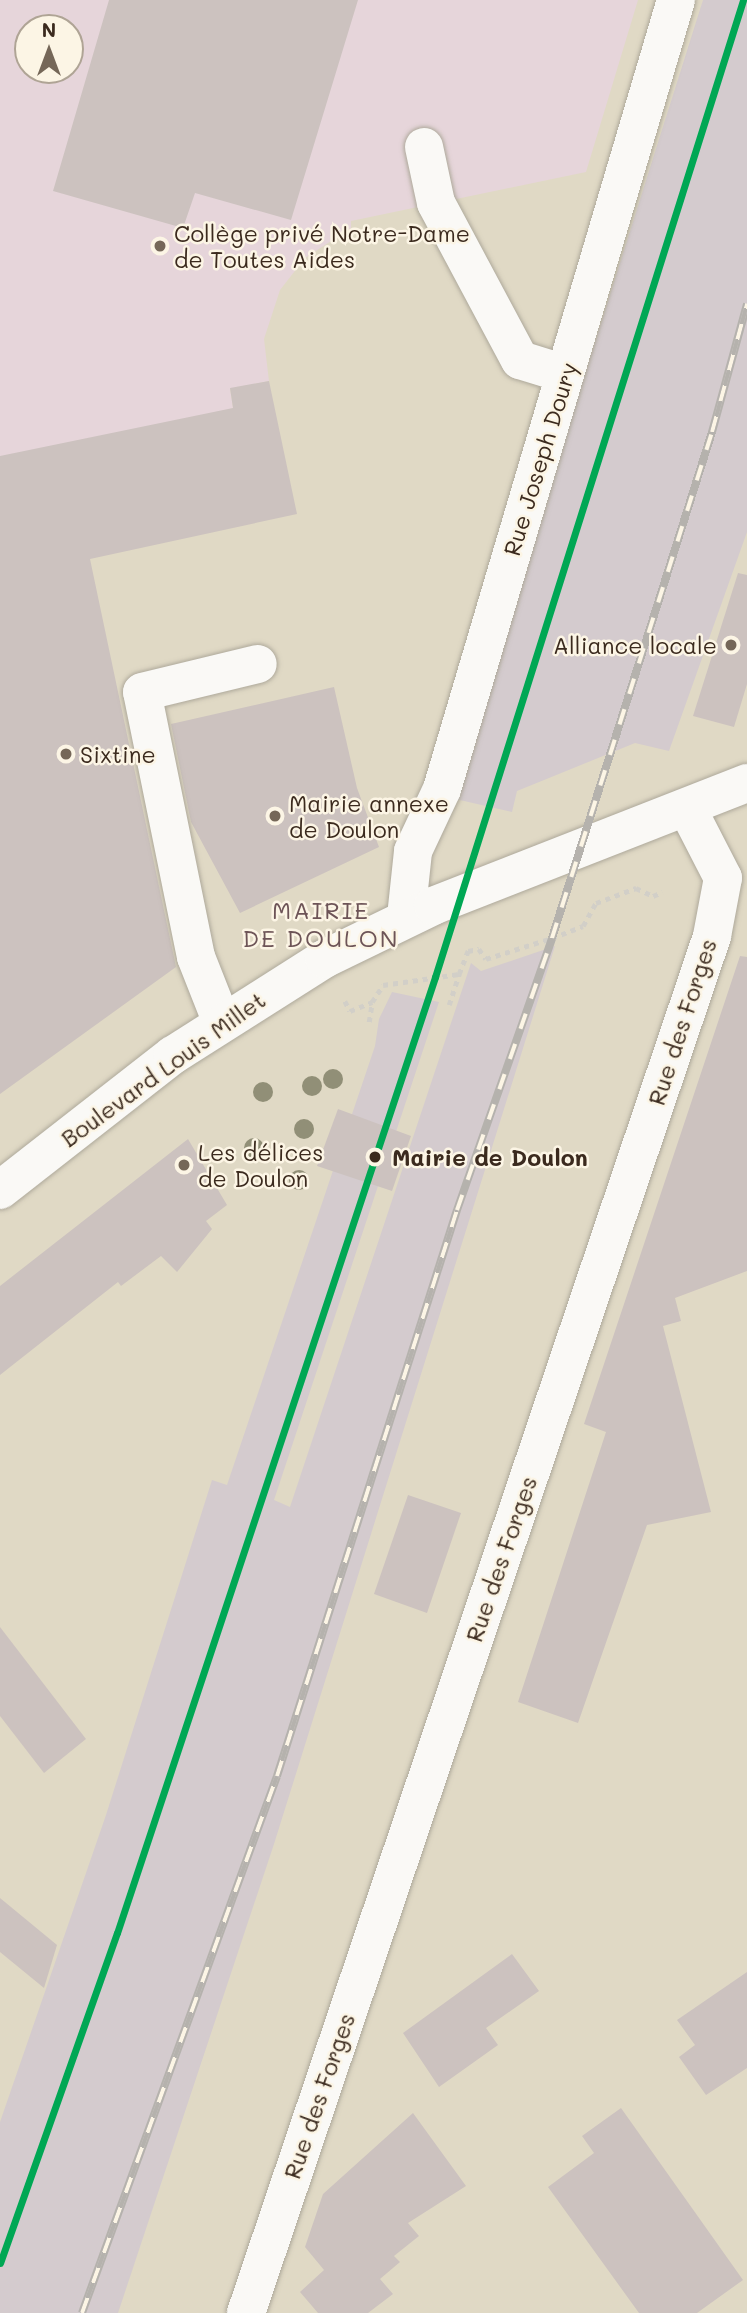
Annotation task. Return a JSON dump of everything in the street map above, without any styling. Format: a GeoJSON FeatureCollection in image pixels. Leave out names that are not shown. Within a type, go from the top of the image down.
{"type":"FeatureCollection","features":[{"type":"Feature","properties":{"kind":"street","name":"Rue Joseph Doury"},"geometry":{"type":"LineString","coordinates":[[406,918],[413,851],[442,789],[676,0]]}},
{"type":"Feature","properties":{"kind":"street"},"geometry":{"type":"LineString","coordinates":[[424,147],[436,202],[520,360],[565,374]]}},
{"type":"Feature","properties":{"kind":"street"},"geometry":{"type":"LineString","coordinates":[[222,1023],[196,957],[142,692],[258,664]]}},
{"type":"Feature","properties":{"kind":"street","name":"Boulevard Louis Millet"},"geometry":{"type":"LineString","coordinates":[[0,1189],[222,1023],[280,984],[406,918],[747,783]]}},
{"type":"Feature","properties":{"kind":"street","name":"Rue des Forges"},"geometry":{"type":"LineString","coordinates":[[246,2313],[712,936],[723,878],[687,808]]}},
{"type":"Feature","properties":{"kind":"path"},"geometry":{"type":"LineString","coordinates":[[449,1005],[468,951],[479,949],[486,959],[583,926],[596,903],[636,888],[653,896],[662,892]]}},
{"type":"Feature","properties":{"kind":"path"},"geometry":{"type":"LineString","coordinates":[[369,1022],[372,1002],[383,985],[459,974]]}},
{"type":"Feature","properties":{"kind":"path"},"geometry":{"type":"LineString","coordinates":[[345,1001],[350,1011],[372,1002]]}},
{"type":"Feature","properties":{"kind":"shaded area","name":"Collège privé Notre-Dame de Toutes Aides"},"geometry":{"type":"Polygon","coordinates":[[[0,0],[638,0],[586,172],[351,221],[351,228],[305,258],[280,290],[264,339],[269,381],[230,389],[233,408],[0,484],[0,0]]]}},
{"type":"Feature","properties":{"kind":"shaded area"},"geometry":{"type":"Polygon","coordinates":[[[703,0],[747,0],[747,532],[669,751],[635,743],[517,791],[512,812],[451,798],[703,0]]]}},
{"type":"Feature","properties":{"kind":"shaded area"},"geometry":{"type":"Polygon","coordinates":[[[555,946],[274,1844],[118,2313],[0,2313],[0,2122],[106,1815],[212,1480],[227,1485],[375,1046],[379,1019],[392,992],[439,1002],[274,1500],[290,1507],[471,963],[481,971],[555,946]]]}},
{"type":"Feature","properties":{"kind":"building"},"geometry":{"type":"Polygon","coordinates":[[[109,0],[358,0],[291,220],[195,193],[183,228],[53,191],[109,0]]]}},
{"type":"Feature","properties":{"kind":"building","name":"Sixtine"},"geometry":{"type":"Polygon","coordinates":[[[269,381],[297,514],[90,559],[176,967],[0,1094],[0,456],[233,408],[230,388],[269,381]]]}},
{"type":"Feature","properties":{"kind":"building","name":"Alliance locale"},"geometry":{"type":"Polygon","coordinates":[[[738,573],[747,575],[747,684],[734,727],[693,716],[738,573]]]}},
{"type":"Feature","properties":{"kind":"building","name":"Mairie annexe de Doulon"},"geometry":{"type":"Polygon","coordinates":[[[334,687],[357,788],[379,847],[240,913],[191,822],[171,724],[334,687]]]}},
{"type":"Feature","properties":{"kind":"building"},"geometry":{"type":"Polygon","coordinates":[[[740,956],[747,957],[747,1271],[675,1298],[681,1321],[663,1326],[711,1512],[647,1525],[578,1723],[518,1702],[606,1432],[584,1424],[740,956]]]}},
{"type":"Feature","properties":{"kind":"building"},"geometry":{"type":"Polygon","coordinates":[[[338,1109],[411,1136],[392,1191],[317,1166],[338,1109]]]}},
{"type":"Feature","properties":{"kind":"building"},"geometry":{"type":"Polygon","coordinates":[[[188,1139],[227,1205],[206,1221],[212,1229],[177,1272],[161,1256],[121,1286],[118,1282],[0,1375],[0,1286],[188,1139]]]}},
{"type":"Feature","properties":{"kind":"building"},"geometry":{"type":"Polygon","coordinates":[[[408,1495],[461,1513],[427,1613],[374,1594],[408,1495]]]}},
{"type":"Feature","properties":{"kind":"building"},"geometry":{"type":"Polygon","coordinates":[[[0,1627],[86,1739],[44,1773],[0,1716],[0,1627]]]}},
{"type":"Feature","properties":{"kind":"building"},"geometry":{"type":"Polygon","coordinates":[[[0,1898],[57,1945],[44,1988],[0,1952],[0,1898]]]}},
{"type":"Feature","properties":{"kind":"building"},"geometry":{"type":"Polygon","coordinates":[[[512,1954],[539,1991],[486,2028],[498,2045],[439,2087],[403,2033],[512,1954]]]}},
{"type":"Feature","properties":{"kind":"building"},"geometry":{"type":"Polygon","coordinates":[[[747,1972],[747,2068],[706,2095],[679,2057],[695,2045],[677,2020],[747,1972]]]}},
{"type":"Feature","properties":{"kind":"building"},"geometry":{"type":"Polygon","coordinates":[[[621,2108],[743,2280],[697,2313],[639,2313],[548,2187],[594,2153],[582,2136],[621,2108]]]}},
{"type":"Feature","properties":{"kind":"building"},"geometry":{"type":"Polygon","coordinates":[[[413,2113],[466,2186],[408,2223],[419,2236],[394,2256],[400,2262],[380,2279],[393,2294],[368,2313],[318,2313],[300,2292],[324,2270],[305,2247],[323,2194],[413,2113]]]}},
{"type":"Feature","properties":{"kind":"railway"},"geometry":{"type":"LineString","coordinates":[[82,2313],[277,1776],[457,1210],[552,938],[712,432],[747,304]]}},
{"type":"Feature","properties":{"kind":"transit line"},"geometry":{"type":"LineString","coordinates":[[0,2263],[117,1933],[435,977],[743,0]]}},
{"type":"Feature","properties":{"kind":"place","name":"Collège privé Notre-Dame de Toutes Aides"},"geometry":{"type":"Point","coordinates":[160,246]}},
{"type":"Feature","properties":{"kind":"place","name":"Alliance locale"},"geometry":{"type":"Point","coordinates":[731,645]}},
{"type":"Feature","properties":{"kind":"place","name":"Sixtine"},"geometry":{"type":"Point","coordinates":[66,754]}},
{"type":"Feature","properties":{"kind":"place","name":"Mairie annexe de Doulon"},"geometry":{"type":"Point","coordinates":[275,816]}},
{"type":"Feature","properties":{"kind":"place","name":"Mairie de Doulon"},"geometry":{"type":"Point","coordinates":[375,1157]}},
{"type":"Feature","properties":{"kind":"place","name":"Les délices de Doulon"},"geometry":{"type":"Point","coordinates":[184,1165]}},
{"type":"Feature","properties":{"kind":"district","name":"MAIRIE DE DOULON"},"geometry":{"type":"Point","coordinates":[321,924]}}]}
